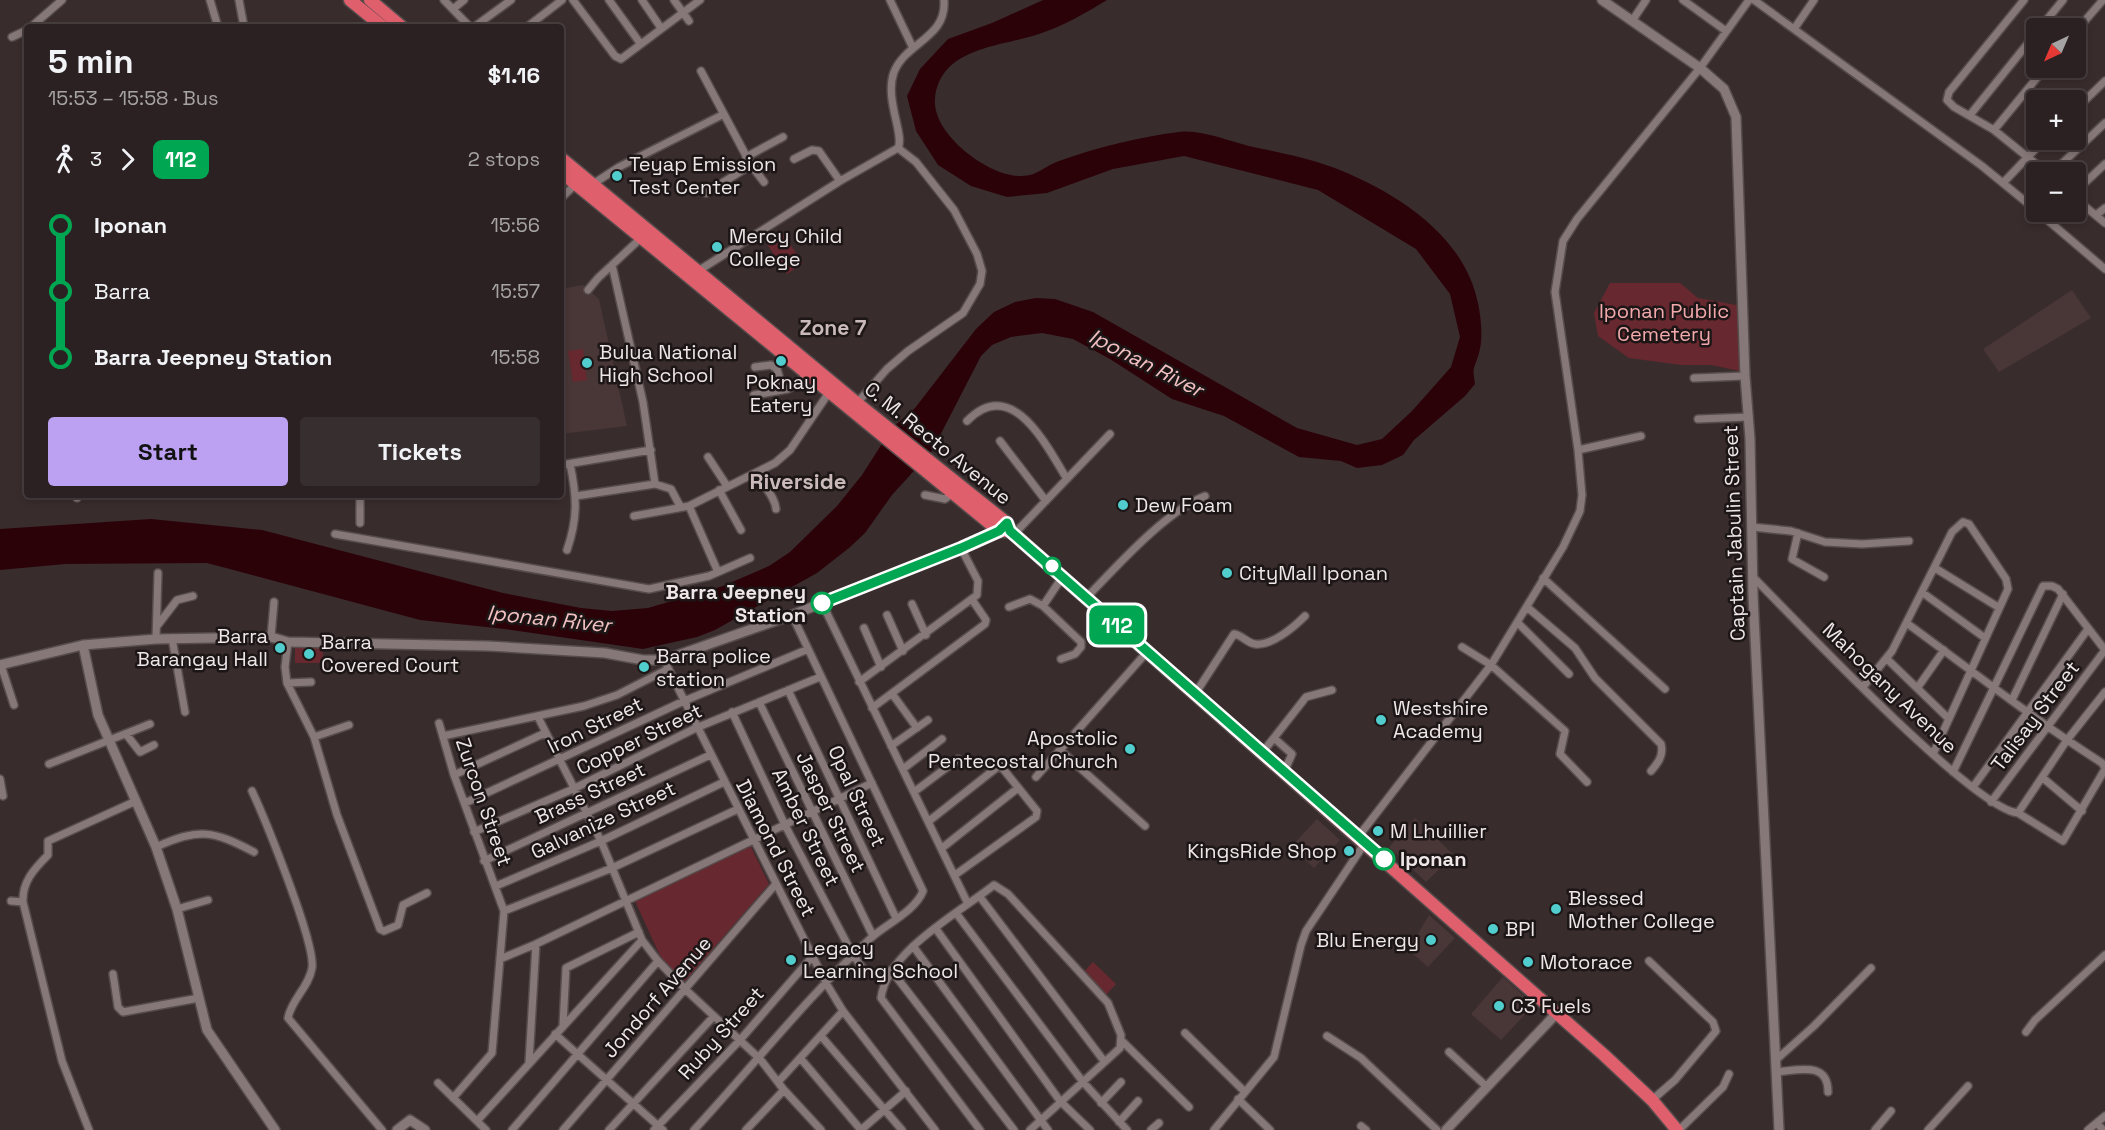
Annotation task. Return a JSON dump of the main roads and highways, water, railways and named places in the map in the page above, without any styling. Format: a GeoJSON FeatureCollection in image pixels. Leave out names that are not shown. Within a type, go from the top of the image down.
{"type":"FeatureCollection","features":[{"type":"Feature","properties":{"kind":"highway"},"geometry":{"type":"LineString","coordinates":[[350,0],[379,24]]}},
{"type":"Feature","properties":{"kind":"highway"},"geometry":{"type":"LineString","coordinates":[[370,0],[398,24]]}},
{"type":"Feature","properties":{"kind":"highway","name":"C. M. Recto Avenue"},"geometry":{"type":"LineString","coordinates":[[564,160],[698,271],[832,389],[950,478],[1008,530]]}},
{"type":"Feature","properties":{"kind":"highway","name":"C. M. Recto Avenue"},"geometry":{"type":"LineString","coordinates":[[564,174],[807,376],[857,403],[873,422],[928,473],[1008,530]]}},
{"type":"Feature","properties":{"kind":"highway"},"geometry":{"type":"LineString","coordinates":[[1008,530],[1064,576],[1147,652],[1557,1013],[1652,1100],[1678,1130]]}},
{"type":"Feature","properties":{"kind":"water","name":"Iponan River"},"geometry":{"type":"Polygon","coordinates":[[[1043,0],[1107,0],[1048,31],[974,52],[960,59],[948,69],[939,82],[935,99],[936,112],[952,139],[978,161],[1007,174],[1026,176],[1059,161],[1119,143],[1164,134],[1196,132],[1312,160],[1352,175],[1373,185],[1412,210],[1446,241],[1460,259],[1476,295],[1481,325],[1481,345],[1474,370],[1475,384],[1465,396],[1414,440],[1403,455],[1382,465],[1357,468],[1341,461],[1299,457],[1224,416],[1172,399],[1110,359],[1073,339],[1042,333],[1011,337],[992,345],[981,356],[932,451],[892,495],[865,533],[849,548],[817,573],[715,630],[697,637],[643,649],[505,629],[420,620],[207,563],[65,564],[0,570],[0,529],[151,519],[262,530],[503,593],[581,608],[612,611],[648,608],[723,586],[769,566],[790,552],[837,506],[862,475],[892,428],[915,408],[976,329],[994,312],[1015,302],[1036,298],[1055,299],[1093,312],[1297,428],[1357,445],[1382,439],[1412,411],[1451,367],[1460,337],[1450,294],[1416,249],[1318,190],[1184,156],[1113,169],[1047,193],[1007,197],[971,186],[938,165],[916,131],[907,96],[920,69],[948,39],[992,23],[1043,0]]]}},
{"type":"Feature","properties":{"kind":"place","name":"Teyap Emission Test Center"},"geometry":{"type":"Point","coordinates":[617,176]}},
{"type":"Feature","properties":{"kind":"place","name":"Mercy Child College"},"geometry":{"type":"Point","coordinates":[717,247]}},
{"type":"Feature","properties":{"kind":"place","name":"Poknay Eatery"},"geometry":{"type":"Point","coordinates":[781,361]}},
{"type":"Feature","properties":{"kind":"place","name":"Bulua National High School"},"geometry":{"type":"Point","coordinates":[587,363]}},
{"type":"Feature","properties":{"kind":"place","name":"Dew Foam"},"geometry":{"type":"Point","coordinates":[1123,505]}},
{"type":"Feature","properties":{"kind":"place","name":"CityMall Iponan"},"geometry":{"type":"Point","coordinates":[1227,573]}},
{"type":"Feature","properties":{"kind":"place","name":"Barra Jeepney Station"},"geometry":{"type":"Point","coordinates":[822,603]}},
{"type":"Feature","properties":{"kind":"place","name":"Barra Barangay Hall"},"geometry":{"type":"Point","coordinates":[280,648]}},
{"type":"Feature","properties":{"kind":"place","name":"Barra Covered Court"},"geometry":{"type":"Point","coordinates":[309,654]}},
{"type":"Feature","properties":{"kind":"place","name":"Barra police station"},"geometry":{"type":"Point","coordinates":[644,667]}},
{"type":"Feature","properties":{"kind":"place","name":"Westshire Academy"},"geometry":{"type":"Point","coordinates":[1381,720]}},
{"type":"Feature","properties":{"kind":"place","name":"Apostolic Pentecostal Church"},"geometry":{"type":"Point","coordinates":[1130,749]}},
{"type":"Feature","properties":{"kind":"place","name":"M Lhuillier"},"geometry":{"type":"Point","coordinates":[1378,831]}},
{"type":"Feature","properties":{"kind":"place","name":"KingsRide Shop"},"geometry":{"type":"Point","coordinates":[1349,851]}},
{"type":"Feature","properties":{"kind":"place","name":"Iponan"},"geometry":{"type":"Point","coordinates":[1384,859]}},
{"type":"Feature","properties":{"kind":"place","name":"Blessed Mother College"},"geometry":{"type":"Point","coordinates":[1556,909]}},
{"type":"Feature","properties":{"kind":"place","name":"BPI"},"geometry":{"type":"Point","coordinates":[1493,929]}},
{"type":"Feature","properties":{"kind":"place","name":"Blu Energy"},"geometry":{"type":"Point","coordinates":[1431,940]}},
{"type":"Feature","properties":{"kind":"place","name":"Legacy Learning School"},"geometry":{"type":"Point","coordinates":[791,960]}},
{"type":"Feature","properties":{"kind":"place","name":"Motorace"},"geometry":{"type":"Point","coordinates":[1528,962]}},
{"type":"Feature","properties":{"kind":"place","name":"C3 Fuels"},"geometry":{"type":"Point","coordinates":[1499,1006]}},
{"type":"Feature","properties":{"kind":"district","name":"Zone 7"},"geometry":{"type":"Point","coordinates":[833,328]}},
{"type":"Feature","properties":{"kind":"district","name":"Riverside"},"geometry":{"type":"Point","coordinates":[798,481]}},
{"type":"Feature","properties":{"kind":"park label","name":"Iponan Public Cemetery"},"geometry":{"type":"Point","coordinates":[1664,322]}}]}
